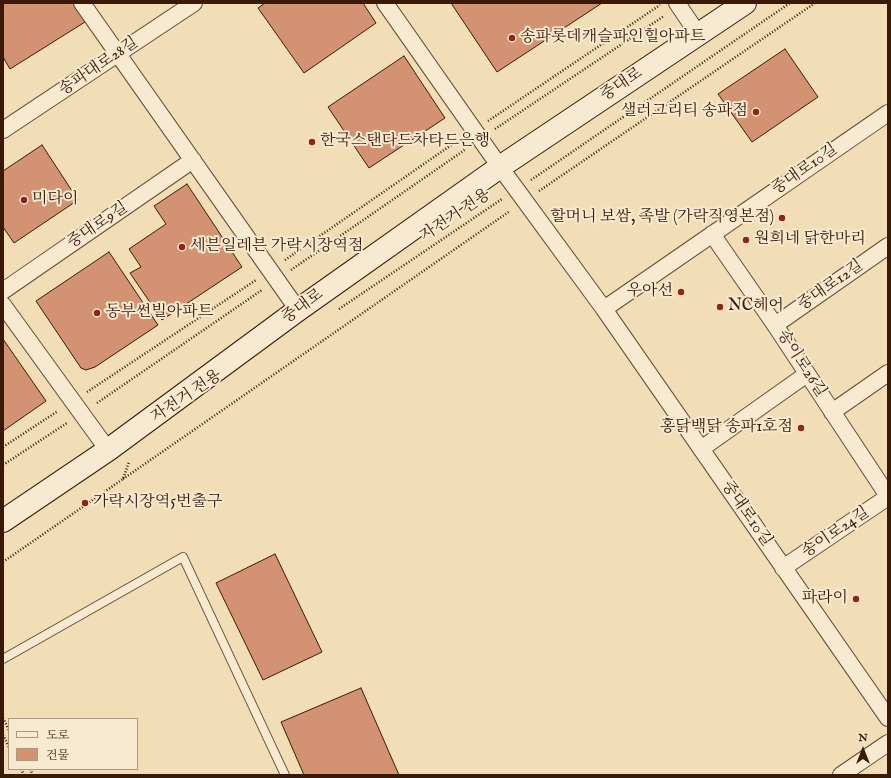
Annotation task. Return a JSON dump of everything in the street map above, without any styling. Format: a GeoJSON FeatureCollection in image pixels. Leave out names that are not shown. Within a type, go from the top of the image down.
{"type":"FeatureCollection","features":[{"type":"Feature","properties":{"kind":"main road","name":"중대로"},"geometry":{"type":"LineString","coordinates":[[3,521],[108,450],[298,310],[500,167],[745,3]]}},
{"type":"Feature","properties":{"kind":"street"},"geometry":{"type":"LineString","coordinates":[[82,3],[298,310]]}},
{"type":"Feature","properties":{"kind":"street","name":"송파대로28길"},"geometry":{"type":"LineString","coordinates":[[3,130],[194,3]]}},
{"type":"Feature","properties":{"kind":"street"},"geometry":{"type":"LineString","coordinates":[[385,3],[500,167]]}},
{"type":"Feature","properties":{"kind":"street"},"geometry":{"type":"LineString","coordinates":[[678,4],[698,34]]}},
{"type":"Feature","properties":{"kind":"street","name":"중대로10길"},"geometry":{"type":"LineString","coordinates":[[604,309],[888,113]]}},
{"type":"Feature","properties":{"kind":"street","name":"중대로9길"},"geometry":{"type":"LineString","coordinates":[[3,291],[193,160]]}},
{"type":"Feature","properties":{"kind":"street","name":"중대로10길"},"geometry":{"type":"LineString","coordinates":[[500,167],[604,309],[888,718]]}},
{"type":"Feature","properties":{"kind":"street","name":"송이로26길"},"geometry":{"type":"LineString","coordinates":[[712,234],[775,325],[888,497]]}},
{"type":"Feature","properties":{"kind":"street","name":"중대로12길"},"geometry":{"type":"LineString","coordinates":[[775,325],[888,246]]}},
{"type":"Feature","properties":{"kind":"street"},"geometry":{"type":"LineString","coordinates":[[3,305],[108,450]]}},
{"type":"Feature","properties":{"kind":"street"},"geometry":{"type":"LineString","coordinates":[[832,412],[888,373]]}},
{"type":"Feature","properties":{"kind":"street"},"geometry":{"type":"LineString","coordinates":[[701,449],[807,374]]}},
{"type":"Feature","properties":{"kind":"street","name":"송이로24길"},"geometry":{"type":"LineString","coordinates":[[783,568],[888,497]]}},
{"type":"Feature","properties":{"kind":"street"},"geometry":{"type":"LineString","coordinates":[[841,775],[888,743]]}},
{"type":"Feature","properties":{"kind":"lane"},"geometry":{"type":"LineString","coordinates":[[3,659],[183,557],[285,775]]}},
{"type":"Feature","properties":{"kind":"path"},"geometry":{"type":"LineString","coordinates":[[3,447],[77,407],[274,275],[663,3]]}},
{"type":"Feature","properties":{"kind":"path","name":"자전거 전용"},"geometry":{"type":"LineString","coordinates":[[338,309],[520,195],[790,3]]}},
{"type":"Feature","properties":{"kind":"path"},"geometry":{"type":"LineString","coordinates":[[3,562],[122,480],[520,195],[815,3]]}},
{"type":"Feature","properties":{"kind":"path"},"geometry":{"type":"LineString","coordinates":[[3,465],[77,407],[274,275],[477,134],[678,4]]}},
{"type":"Feature","properties":{"kind":"path"},"geometry":{"type":"LineString","coordinates":[[122,480],[129,460]]}},
{"type":"Feature","properties":{"kind":"path"},"geometry":{"type":"LineString","coordinates":[[3,718],[8,728]]}},
{"type":"Feature","properties":{"kind":"path"},"geometry":{"type":"LineString","coordinates":[[3,735],[8,745]]}},
{"type":"Feature","properties":{"kind":"building"},"geometry":{"type":"Polygon","coordinates":[[[4,3],[73,3],[85,22],[10,69],[3,57],[4,3]]]}},
{"type":"Feature","properties":{"kind":"building"},"geometry":{"type":"Polygon","coordinates":[[[265,3],[363,3],[376,23],[304,73],[258,8],[265,3]]]}},
{"type":"Feature","properties":{"kind":"building","name":"송파롯데캐슬파인힐아파트"},"geometry":{"type":"Polygon","coordinates":[[[451,3],[602,3],[497,72],[451,3]]]}},
{"type":"Feature","properties":{"kind":"building"},"geometry":{"type":"Polygon","coordinates":[[[785,49],[818,97],[752,142],[718,94],[785,49]]]}},
{"type":"Feature","properties":{"kind":"building"},"geometry":{"type":"Polygon","coordinates":[[[404,56],[445,118],[369,168],[328,107],[404,56]]]}},
{"type":"Feature","properties":{"kind":"building"},"geometry":{"type":"Polygon","coordinates":[[[42,145],[78,200],[14,243],[3,227],[3,171],[42,145]]]}},
{"type":"Feature","properties":{"kind":"building"},"geometry":{"type":"Polygon","coordinates":[[[187,184],[242,267],[162,320],[130,273],[141,267],[129,249],[166,224],[154,206],[187,184]]]}},
{"type":"Feature","properties":{"kind":"building","name":"동부썬빌아파트"},"geometry":{"type":"Polygon","coordinates":[[[109,252],[158,325],[95,367],[86,370],[81,368],[36,301],[109,252]]]}},
{"type":"Feature","properties":{"kind":"building"},"geometry":{"type":"Polygon","coordinates":[[[3,339],[46,401],[3,431],[3,339]]]}},
{"type":"Feature","properties":{"kind":"building"},"geometry":{"type":"Polygon","coordinates":[[[275,554],[322,652],[263,680],[216,583],[275,554]]]}},
{"type":"Feature","properties":{"kind":"building"},"geometry":{"type":"Polygon","coordinates":[[[361,688],[399,775],[304,775],[281,722],[361,688]]]}},
{"type":"Feature","properties":{"kind":"place","name":"송파롯데캐슬파인힐아파트"},"geometry":{"type":"Point","coordinates":[512,38]}},
{"type":"Feature","properties":{"kind":"place","name":"샐러그리티 송파점"},"geometry":{"type":"Point","coordinates":[756,112]}},
{"type":"Feature","properties":{"kind":"place","name":"한국스탠다드차타드은행"},"geometry":{"type":"Point","coordinates":[312,142]}},
{"type":"Feature","properties":{"kind":"place","name":"미다이"},"geometry":{"type":"Point","coordinates":[24,200]}},
{"type":"Feature","properties":{"kind":"place","name":"할머니 보쌈, 족발 (가락직영본점)"},"geometry":{"type":"Point","coordinates":[782,218]}},
{"type":"Feature","properties":{"kind":"place","name":"원희네 닭한마리"},"geometry":{"type":"Point","coordinates":[746,240]}},
{"type":"Feature","properties":{"kind":"place","name":"세븐일레븐 가락시장역점"},"geometry":{"type":"Point","coordinates":[182,247]}},
{"type":"Feature","properties":{"kind":"place","name":"우아선"},"geometry":{"type":"Point","coordinates":[681,292]}},
{"type":"Feature","properties":{"kind":"place","name":"NC헤어"},"geometry":{"type":"Point","coordinates":[720,307]}},
{"type":"Feature","properties":{"kind":"place","name":"동부썬빌아파트"},"geometry":{"type":"Point","coordinates":[97,313]}},
{"type":"Feature","properties":{"kind":"place","name":"홍닭백닭 송파1호점"},"geometry":{"type":"Point","coordinates":[801,428]}},
{"type":"Feature","properties":{"kind":"place","name":"가락시장역5번출구"},"geometry":{"type":"Point","coordinates":[85,503]}},
{"type":"Feature","properties":{"kind":"place","name":"파라이"},"geometry":{"type":"Point","coordinates":[856,599]}}]}
